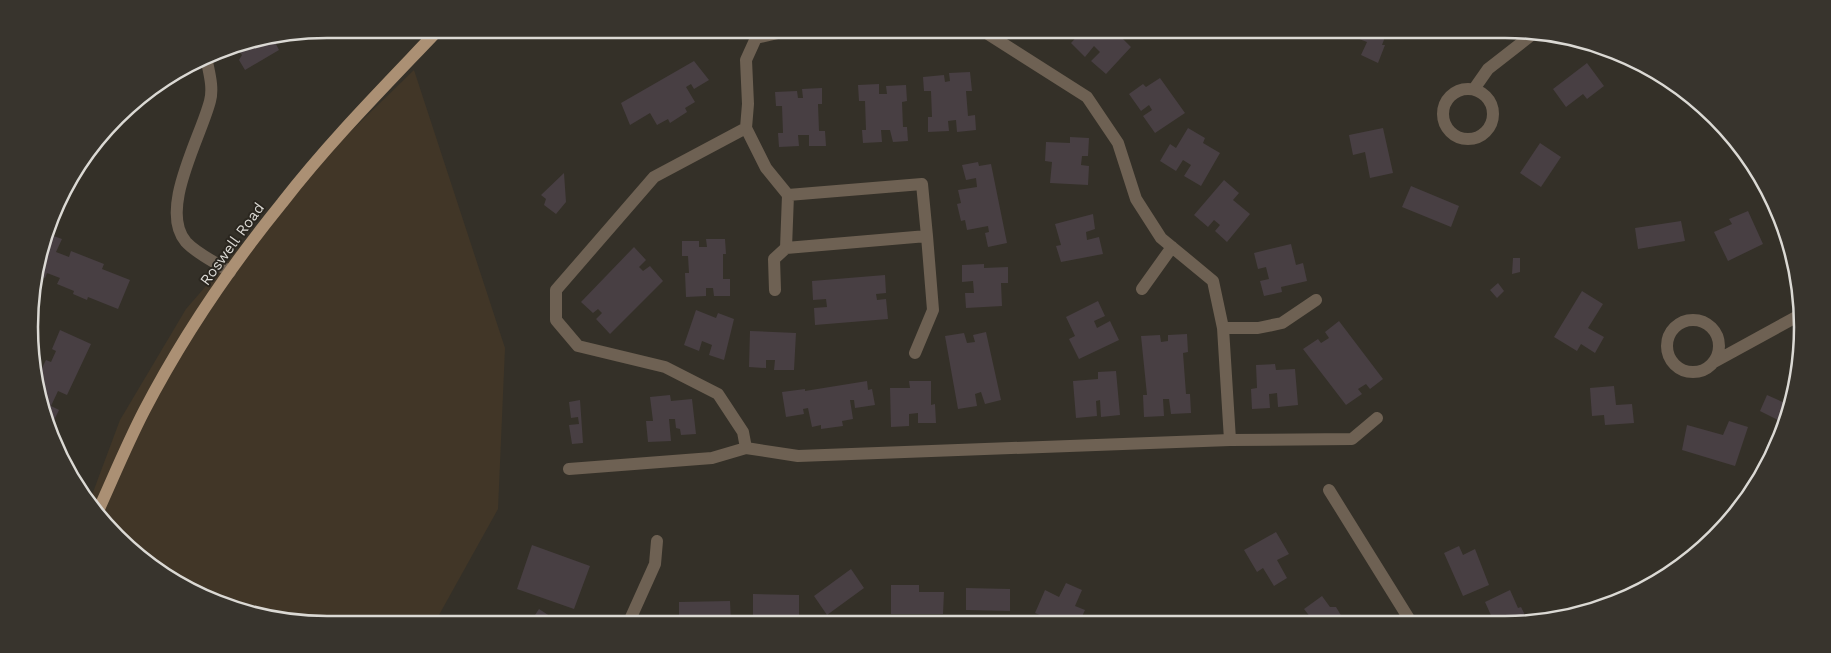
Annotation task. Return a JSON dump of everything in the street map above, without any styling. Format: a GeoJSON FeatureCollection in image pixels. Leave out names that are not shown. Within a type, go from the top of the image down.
{"type":"FeatureCollection","features":[{"type":"Feature","properties":{"kind":"main road","name":"Roswell Road"},"geometry":{"type":"LineString","coordinates":[[100,506],[144,411],[186,338],[230,272],[281,203],[337,137],[430,38]]}},
{"type":"Feature","properties":{"kind":"street"},"geometry":{"type":"LineString","coordinates":[[751,38],[746,60],[748,104],[746,128],[766,168],[788,196],[786,248]]}},
{"type":"Feature","properties":{"kind":"street"},"geometry":{"type":"LineString","coordinates":[[994,38],[1087,97],[1118,143],[1136,199],[1161,238],[1213,281],[1223,328],[1230,440]]}},
{"type":"Feature","properties":{"kind":"street"},"geometry":{"type":"LineString","coordinates":[[1474,90],[1488,69],[1527,38]]}},
{"type":"Feature","properties":{"kind":"street"},"geometry":{"type":"LineString","coordinates":[[207,63],[211,83],[211,100],[186,170],[175,216],[178,230],[187,242],[230,272]]}},
{"type":"Feature","properties":{"kind":"street"},"geometry":{"type":"LineString","coordinates":[[1460,90],[1474,90],[1481,92],[1492,104],[1493,120],[1484,134],[1469,140],[1461,138],[1448,130],[1443,114],[1444,106],[1454,94],[1460,90]]}},
{"type":"Feature","properties":{"kind":"street"},"geometry":{"type":"LineString","coordinates":[[746,128],[654,177],[556,290],[556,320],[578,346],[665,367],[718,394],[742,432],[746,448]]}},
{"type":"Feature","properties":{"kind":"street"},"geometry":{"type":"LineString","coordinates":[[788,196],[922,184],[933,310],[915,353]]}},
{"type":"Feature","properties":{"kind":"street"},"geometry":{"type":"LineString","coordinates":[[775,290],[774,258],[786,248],[927,236]]}},
{"type":"Feature","properties":{"kind":"street"},"geometry":{"type":"LineString","coordinates":[[1142,289],[1172,247]]}},
{"type":"Feature","properties":{"kind":"street"},"geometry":{"type":"LineString","coordinates":[[1223,328],[1258,328],[1282,323],[1316,300]]}},
{"type":"Feature","properties":{"kind":"street"},"geometry":{"type":"LineString","coordinates":[[1714,362],[1720,346],[1715,330],[1709,325],[1693,319],[1678,324],[1672,330],[1668,338],[1668,356],[1681,370],[1699,372],[1794,318]]}},
{"type":"Feature","properties":{"kind":"street"},"geometry":{"type":"LineString","coordinates":[[569,469],[712,458],[746,448],[798,456],[1230,440],[1352,438],[1377,418]]}},
{"type":"Feature","properties":{"kind":"street"},"geometry":{"type":"LineString","coordinates":[[1330,490],[1407,616]]}},
{"type":"Feature","properties":{"kind":"street"},"geometry":{"type":"LineString","coordinates":[[632,616],[655,564],[657,541]]}},
{"type":"Feature","properties":{"kind":"shaded area"},"geometry":{"type":"Polygon","coordinates":[[[414,70],[505,348],[498,509],[438,616],[308,615],[252,606],[216,594],[182,577],[151,556],[122,531],[92,495],[120,420],[186,309],[284,196],[414,70]]]}},
{"type":"Feature","properties":{"kind":"building"},"geometry":{"type":"Polygon","coordinates":[[[1076,38],[1122,38],[1131,47],[1106,74],[1091,61],[1100,52],[1094,46],[1085,57],[1071,43],[1076,38]]]}},
{"type":"Feature","properties":{"kind":"building"},"geometry":{"type":"Polygon","coordinates":[[[1357,38],[1385,38],[1382,45],[1385,45],[1378,63],[1361,55],[1367,42],[1357,38]]]}},
{"type":"Feature","properties":{"kind":"building"},"geometry":{"type":"Polygon","coordinates":[[[275,42],[279,50],[245,70],[239,60],[242,55],[239,51],[275,42]]]}},
{"type":"Feature","properties":{"kind":"building"},"geometry":{"type":"Polygon","coordinates":[[[694,61],[709,80],[694,89],[691,84],[686,87],[695,102],[685,108],[687,112],[670,123],[668,119],[657,125],[650,113],[630,125],[621,103],[694,61]]]}},
{"type":"Feature","properties":{"kind":"building"},"geometry":{"type":"Polygon","coordinates":[[[1587,63],[1604,86],[1587,99],[1583,94],[1566,107],[1553,89],[1587,63]]]}},
{"type":"Feature","properties":{"kind":"building"},"geometry":{"type":"Polygon","coordinates":[[[970,72],[972,91],[966,91],[968,116],[975,115],[976,130],[957,132],[956,120],[948,121],[949,131],[928,132],[928,117],[932,117],[931,91],[924,91],[923,77],[944,75],[945,82],[950,81],[949,73],[970,72]]]}},
{"type":"Feature","properties":{"kind":"building"},"geometry":{"type":"Polygon","coordinates":[[[1160,78],[1185,113],[1155,133],[1143,116],[1152,110],[1149,105],[1141,111],[1129,94],[1143,84],[1146,87],[1160,78]]]}},
{"type":"Feature","properties":{"kind":"building"},"geometry":{"type":"Polygon","coordinates":[[[879,84],[879,94],[887,94],[886,86],[906,85],[907,101],[902,102],[903,127],[907,127],[908,141],[893,142],[890,130],[881,130],[882,142],[863,143],[862,130],[866,130],[865,101],[859,101],[858,85],[879,84]]]}},
{"type":"Feature","properties":{"kind":"building"},"geometry":{"type":"Polygon","coordinates":[[[822,88],[822,104],[818,104],[819,131],[825,131],[826,146],[809,146],[809,135],[798,135],[799,146],[779,147],[778,133],[783,133],[782,106],[776,106],[775,92],[797,91],[798,98],[803,98],[802,89],[822,88]]]}},
{"type":"Feature","properties":{"kind":"building"},"geometry":{"type":"Polygon","coordinates":[[[1188,128],[1205,138],[1203,143],[1220,153],[1201,186],[1184,176],[1191,165],[1183,160],[1176,171],[1160,161],[1170,144],[1176,148],[1188,128]]]}},
{"type":"Feature","properties":{"kind":"building"},"geometry":{"type":"Polygon","coordinates":[[[1383,128],[1393,173],[1370,178],[1365,152],[1353,155],[1349,135],[1383,128]]]}},
{"type":"Feature","properties":{"kind":"building"},"geometry":{"type":"Polygon","coordinates":[[[1070,137],[1089,138],[1088,156],[1082,156],[1081,165],[1089,166],[1088,185],[1050,183],[1052,162],[1045,161],[1046,142],[1070,143],[1070,137]]]}},
{"type":"Feature","properties":{"kind":"building"},"geometry":{"type":"Polygon","coordinates":[[[1540,143],[1561,157],[1541,187],[1520,173],[1540,143]]]}},
{"type":"Feature","properties":{"kind":"building"},"geometry":{"type":"Polygon","coordinates":[[[978,162],[979,166],[991,164],[1007,243],[988,247],[985,233],[989,232],[988,226],[967,230],[965,220],[961,221],[957,204],[961,203],[958,190],[977,187],[976,178],[966,180],[962,165],[978,162]]]}},
{"type":"Feature","properties":{"kind":"building"},"geometry":{"type":"Polygon","coordinates":[[[564,173],[566,202],[556,214],[544,205],[546,199],[541,195],[564,173]]]}},
{"type":"Feature","properties":{"kind":"building"},"geometry":{"type":"Polygon","coordinates":[[[1224,180],[1239,193],[1233,200],[1250,214],[1227,242],[1215,231],[1220,225],[1214,220],[1208,227],[1194,215],[1224,180]]]}},
{"type":"Feature","properties":{"kind":"building"},"geometry":{"type":"Polygon","coordinates":[[[1411,186],[1459,206],[1451,227],[1402,207],[1411,186]]]}},
{"type":"Feature","properties":{"kind":"building"},"geometry":{"type":"Polygon","coordinates":[[[1748,211],[1763,244],[1728,261],[1714,232],[1732,224],[1729,219],[1748,211]]]}},
{"type":"Feature","properties":{"kind":"building"},"geometry":{"type":"Polygon","coordinates":[[[1093,214],[1095,229],[1086,232],[1087,240],[1099,237],[1103,254],[1061,262],[1056,246],[1061,245],[1055,224],[1093,214]]]}},
{"type":"Feature","properties":{"kind":"building"},"geometry":{"type":"Polygon","coordinates":[[[1681,221],[1685,241],[1638,249],[1635,228],[1681,221]]]}},
{"type":"Feature","properties":{"kind":"building"},"geometry":{"type":"Polygon","coordinates":[[[52,236],[62,239],[56,252],[69,257],[71,251],[104,264],[102,269],[130,280],[118,309],[88,297],[87,300],[73,294],[74,291],[57,284],[60,278],[47,273],[45,278],[42,277],[43,270],[52,236]]]}},
{"type":"Feature","properties":{"kind":"building"},"geometry":{"type":"Polygon","coordinates":[[[706,239],[725,239],[726,254],[723,254],[723,279],[730,279],[730,296],[714,296],[713,288],[706,288],[706,296],[686,297],[685,273],[689,273],[688,256],[682,256],[682,241],[699,241],[699,247],[707,247],[706,239]]]}},
{"type":"Feature","properties":{"kind":"building"},"geometry":{"type":"Polygon","coordinates":[[[1291,244],[1296,265],[1303,263],[1307,281],[1281,287],[1282,292],[1264,296],[1260,281],[1269,279],[1266,267],[1258,269],[1254,253],[1291,244]]]}},
{"type":"Feature","properties":{"kind":"building"},"geometry":{"type":"Polygon","coordinates":[[[634,247],[646,260],[639,267],[643,271],[650,266],[663,281],[610,334],[596,319],[602,313],[598,309],[593,313],[581,302],[634,247]]]}},
{"type":"Feature","properties":{"kind":"building"},"geometry":{"type":"Polygon","coordinates":[[[1513,258],[1520,258],[1520,272],[1512,274],[1513,258]]]}},
{"type":"Feature","properties":{"kind":"building"},"geometry":{"type":"Polygon","coordinates":[[[984,264],[984,268],[1008,267],[1008,283],[1001,283],[1002,306],[966,308],[965,293],[974,293],[973,281],[962,282],[962,265],[984,264]]]}},
{"type":"Feature","properties":{"kind":"building"},"geometry":{"type":"Polygon","coordinates":[[[885,275],[886,293],[876,294],[877,300],[886,299],[888,319],[815,325],[814,308],[827,307],[826,299],[813,300],[812,281],[885,275]]]}},
{"type":"Feature","properties":{"kind":"building"},"geometry":{"type":"Polygon","coordinates":[[[1498,283],[1504,291],[1497,298],[1490,290],[1498,283]]]}},
{"type":"Feature","properties":{"kind":"building"},"geometry":{"type":"Polygon","coordinates":[[[1582,291],[1603,304],[1588,328],[1604,337],[1595,353],[1581,344],[1577,351],[1554,337],[1582,291]]]}},
{"type":"Feature","properties":{"kind":"building"},"geometry":{"type":"Polygon","coordinates":[[[1098,301],[1105,316],[1094,321],[1097,328],[1110,321],[1119,340],[1079,359],[1069,339],[1075,336],[1066,317],[1098,301]]]}},
{"type":"Feature","properties":{"kind":"building"},"geometry":{"type":"Polygon","coordinates":[[[696,310],[716,318],[718,313],[734,319],[724,360],[709,355],[712,345],[702,341],[699,351],[684,345],[696,310]]]}},
{"type":"Feature","properties":{"kind":"building"},"geometry":{"type":"Polygon","coordinates":[[[1339,321],[1383,379],[1370,389],[1366,384],[1358,389],[1362,394],[1346,405],[1303,349],[1318,339],[1321,343],[1329,338],[1325,332],[1339,321]]]}},
{"type":"Feature","properties":{"kind":"building"},"geometry":{"type":"Polygon","coordinates":[[[60,330],[91,344],[67,395],[58,391],[51,406],[59,410],[54,421],[47,401],[41,370],[46,360],[51,362],[56,351],[52,349],[60,330]]]}},
{"type":"Feature","properties":{"kind":"building"},"geometry":{"type":"Polygon","coordinates":[[[750,331],[796,333],[794,370],[774,370],[775,360],[766,360],[766,368],[749,367],[750,331]]]}},
{"type":"Feature","properties":{"kind":"building"},"geometry":{"type":"Polygon","coordinates":[[[986,332],[1001,400],[985,404],[981,392],[975,394],[977,406],[958,409],[945,336],[964,333],[967,343],[975,342],[973,335],[986,332]]]}},
{"type":"Feature","properties":{"kind":"building"},"geometry":{"type":"Polygon","coordinates":[[[1187,334],[1188,352],[1183,353],[1186,394],[1190,394],[1191,413],[1171,414],[1169,399],[1163,399],[1164,416],[1144,417],[1143,395],[1147,395],[1141,336],[1160,335],[1161,342],[1168,341],[1168,335],[1187,334]]]}},
{"type":"Feature","properties":{"kind":"building"},"geometry":{"type":"Polygon","coordinates":[[[1275,364],[1276,370],[1295,369],[1298,405],[1278,407],[1277,393],[1269,394],[1270,408],[1252,409],[1251,389],[1257,388],[1256,365],[1275,364]]]}},
{"type":"Feature","properties":{"kind":"building"},"geometry":{"type":"Polygon","coordinates":[[[1116,371],[1120,415],[1101,417],[1100,400],[1096,401],[1097,416],[1076,418],[1073,381],[1098,379],[1098,372],[1116,371]]]}},
{"type":"Feature","properties":{"kind":"building"},"geometry":{"type":"Polygon","coordinates":[[[867,381],[868,390],[872,389],[875,405],[855,408],[854,400],[850,400],[853,419],[842,421],[843,426],[821,429],[821,425],[812,427],[808,408],[803,409],[804,414],[786,417],[782,392],[805,389],[805,391],[867,381]]]}},
{"type":"Feature","properties":{"kind":"building"},"geometry":{"type":"Polygon","coordinates":[[[909,381],[931,381],[931,405],[935,404],[936,423],[918,423],[918,413],[909,414],[909,426],[891,427],[890,388],[910,388],[909,381]]]}},
{"type":"Feature","properties":{"kind":"building"},"geometry":{"type":"Polygon","coordinates":[[[1614,386],[1616,405],[1632,404],[1634,423],[1605,425],[1604,415],[1592,416],[1590,388],[1614,386]]]}},
{"type":"Feature","properties":{"kind":"building"},"geometry":{"type":"Polygon","coordinates":[[[670,395],[671,401],[692,399],[696,434],[681,435],[680,429],[676,428],[675,419],[669,419],[671,441],[648,442],[646,421],[653,421],[650,397],[670,395]]]}},
{"type":"Feature","properties":{"kind":"building"},"geometry":{"type":"Polygon","coordinates":[[[1767,395],[1784,402],[1778,420],[1760,411],[1767,395]]]}},
{"type":"Feature","properties":{"kind":"building"},"geometry":{"type":"Polygon","coordinates":[[[580,400],[583,443],[572,444],[569,425],[579,424],[578,417],[571,418],[569,402],[580,400]]]}},
{"type":"Feature","properties":{"kind":"building"},"geometry":{"type":"Polygon","coordinates":[[[1729,421],[1748,427],[1735,466],[1682,450],[1687,425],[1723,435],[1729,421]]]}},
{"type":"Feature","properties":{"kind":"building"},"geometry":{"type":"Polygon","coordinates":[[[1276,532],[1289,554],[1277,560],[1287,578],[1274,586],[1263,568],[1257,572],[1244,550],[1276,532]]]}},
{"type":"Feature","properties":{"kind":"building"},"geometry":{"type":"Polygon","coordinates":[[[532,545],[590,566],[574,609],[517,589],[532,545]]]}},
{"type":"Feature","properties":{"kind":"building"},"geometry":{"type":"Polygon","coordinates":[[[1459,546],[1463,555],[1475,549],[1489,585],[1463,596],[1444,553],[1459,546]]]}},
{"type":"Feature","properties":{"kind":"building"},"geometry":{"type":"Polygon","coordinates":[[[851,569],[864,588],[827,615],[814,596],[851,569]]]}},
{"type":"Feature","properties":{"kind":"building"},"geometry":{"type":"Polygon","coordinates":[[[1066,583],[1082,590],[1075,606],[1085,610],[1082,616],[1042,616],[1035,613],[1045,590],[1059,597],[1066,583]]]}},
{"type":"Feature","properties":{"kind":"building"},"geometry":{"type":"Polygon","coordinates":[[[891,585],[919,585],[919,592],[944,592],[943,614],[891,614],[891,585]]]}},
{"type":"Feature","properties":{"kind":"building"},"geometry":{"type":"Polygon","coordinates":[[[966,588],[1010,589],[1010,611],[966,610],[966,588]]]}},
{"type":"Feature","properties":{"kind":"building"},"geometry":{"type":"Polygon","coordinates":[[[1510,590],[1518,608],[1521,607],[1525,615],[1491,616],[1485,602],[1510,590]]]}},
{"type":"Feature","properties":{"kind":"building"},"geometry":{"type":"Polygon","coordinates":[[[753,594],[799,595],[799,616],[753,616],[753,594]]]}},
{"type":"Feature","properties":{"kind":"building"},"geometry":{"type":"Polygon","coordinates":[[[1322,596],[1330,607],[1336,607],[1341,616],[1309,616],[1304,609],[1322,596]]]}},
{"type":"Feature","properties":{"kind":"building"},"geometry":{"type":"Polygon","coordinates":[[[730,601],[731,616],[679,616],[679,602],[730,601]]]}},
{"type":"Feature","properties":{"kind":"building"},"geometry":{"type":"Polygon","coordinates":[[[539,609],[550,616],[534,616],[539,609]]]}}]}
